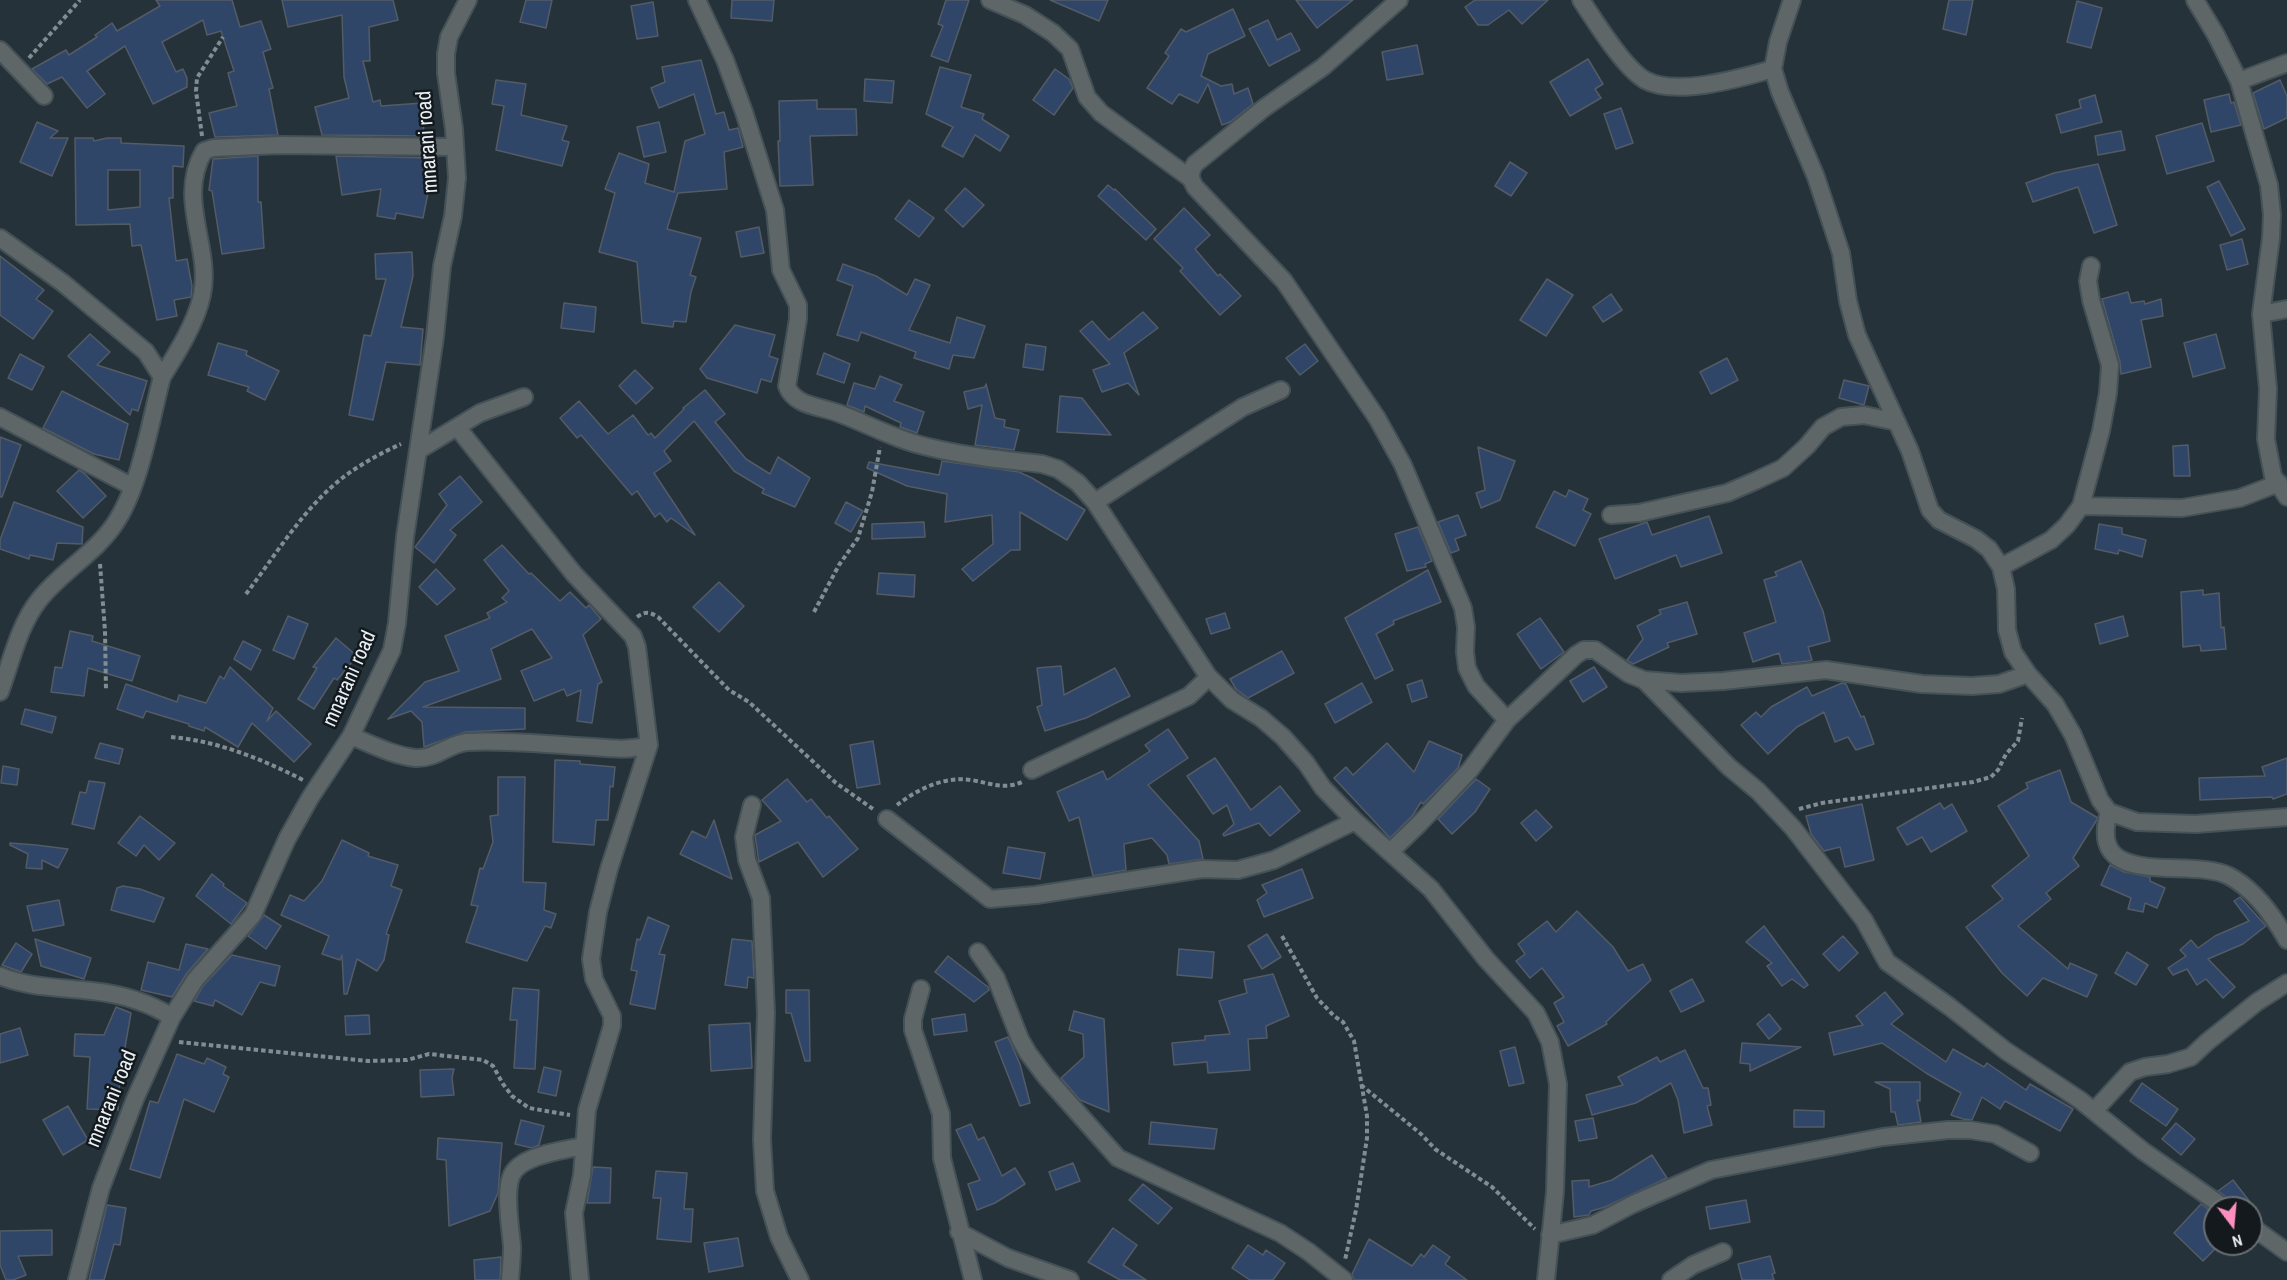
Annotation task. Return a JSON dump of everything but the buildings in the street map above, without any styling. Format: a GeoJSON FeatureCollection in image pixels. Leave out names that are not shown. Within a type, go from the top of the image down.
{"type":"FeatureCollection","features":[{"type":"Feature","properties":{"kind":"street","name":"mnarani road"},"geometry":{"type":"LineString","coordinates":[[77,1280],[101,1188],[172,1017],[195,980],[253,915],[287,839],[317,787],[351,736],[392,650],[442,266],[453,216],[456,178],[455,147],[446,73],[446,54],[449,37],[468,0]]}},
{"type":"Feature","properties":{"kind":"street"},"geometry":{"type":"LineString","coordinates":[[697,0],[725,60],[744,112],[775,210],[781,270],[798,305],[798,319],[787,386],[789,391],[802,402],[836,412],[927,447],[1042,464],[1058,469],[1078,483],[1095,502],[1209,677],[1232,700],[1261,718],[1282,737],[1306,763],[1323,788],[1431,889],[1486,959],[1536,1013],[1550,1042],[1558,1084],[1555,1192],[1546,1280]]}},
{"type":"Feature","properties":{"kind":"street"},"geometry":{"type":"LineString","coordinates":[[990,0],[1025,15],[1053,33],[1070,49],[1087,97],[1101,113],[1190,178],[1195,187],[1284,281],[1377,417],[1403,465],[1463,608],[1467,668],[1476,686],[1507,720]]}},
{"type":"Feature","properties":{"kind":"street"},"geometry":{"type":"LineString","coordinates":[[1190,178],[1195,164],[1264,108],[1323,67],[1400,0]]}},
{"type":"Feature","properties":{"kind":"street"},"geometry":{"type":"LineString","coordinates":[[1581,0],[1621,56],[1645,80],[1666,86],[1699,86],[1742,78],[1773,69]]}},
{"type":"Feature","properties":{"kind":"street"},"geometry":{"type":"LineString","coordinates":[[1792,0],[1778,42],[1773,69],[1780,92],[1816,177],[1841,253],[1848,301],[1857,335],[1897,422],[1930,510],[1939,520],[1976,539],[1989,549],[2001,567],[2006,589],[2007,630],[2013,652],[2028,674],[2055,704],[2073,735],[2100,800],[2109,812],[2137,822],[2168,824],[2287,817]]}},
{"type":"Feature","properties":{"kind":"street"},"geometry":{"type":"LineString","coordinates":[[2081,507],[2182,508],[2283,490],[2273,476],[2266,439],[2268,389],[2261,314],[2272,215],[2269,185],[2239,81],[2195,0]]}},
{"type":"Feature","properties":{"kind":"street"},"geometry":{"type":"LineString","coordinates":[[0,50],[44,96]]}},
{"type":"Feature","properties":{"kind":"street"},"geometry":{"type":"LineString","coordinates":[[2239,81],[2287,63]]}},
{"type":"Feature","properties":{"kind":"street"},"geometry":{"type":"LineString","coordinates":[[0,692],[25,623],[39,600],[99,542],[114,525],[129,499],[162,377],[185,339],[202,295],[203,269],[193,210],[197,166],[204,151],[213,148],[280,145],[455,147]]}},
{"type":"Feature","properties":{"kind":"street"},"geometry":{"type":"LineString","coordinates":[[0,238],[63,283],[146,352],[162,377]]}},
{"type":"Feature","properties":{"kind":"street"},"geometry":{"type":"LineString","coordinates":[[2001,567],[2050,540],[2067,525],[2081,507],[2101,431],[2110,365],[2091,300],[2088,281],[2091,266]]}},
{"type":"Feature","properties":{"kind":"street"},"geometry":{"type":"LineString","coordinates":[[2261,314],[2287,309]]}},
{"type":"Feature","properties":{"kind":"street"},"geometry":{"type":"LineString","coordinates":[[1095,502],[1243,406],[1281,390]]}},
{"type":"Feature","properties":{"kind":"street"},"geometry":{"type":"LineString","coordinates":[[420,443],[457,427],[480,413],[524,397]]}},
{"type":"Feature","properties":{"kind":"street"},"geometry":{"type":"LineString","coordinates":[[1611,515],[1639,513],[1727,493],[1783,468],[1807,446],[1823,427],[1841,417],[1864,415],[1897,422]]}},
{"type":"Feature","properties":{"kind":"street"},"geometry":{"type":"LineString","coordinates":[[0,417],[133,487]]}},
{"type":"Feature","properties":{"kind":"street"},"geometry":{"type":"LineString","coordinates":[[457,427],[574,574],[633,636],[637,647],[649,745],[609,869],[598,912],[591,959],[594,979],[612,1016],[612,1026],[587,1110],[582,1175],[574,1213],[580,1280]]}},
{"type":"Feature","properties":{"kind":"street"},"geometry":{"type":"LineString","coordinates":[[1391,851],[1470,770],[1507,720],[1584,650],[1595,650],[1629,674],[1644,680],[1681,683],[1826,670],[1922,684],[1972,686],[1999,684],[2028,674]]}},
{"type":"Feature","properties":{"kind":"street"},"geometry":{"type":"LineString","coordinates":[[1032,770],[1189,696],[1209,677]]}},
{"type":"Feature","properties":{"kind":"street"},"geometry":{"type":"LineString","coordinates":[[1644,680],[1729,767],[1781,814],[1857,911],[1887,962],[2006,1051],[2094,1111],[2143,1151],[2208,1196]]}},
{"type":"Feature","properties":{"kind":"street"},"geometry":{"type":"LineString","coordinates":[[351,736],[413,758],[436,755],[464,742],[507,742],[615,750],[649,745]]}},
{"type":"Feature","properties":{"kind":"street"},"geometry":{"type":"LineString","coordinates":[[752,805],[744,837],[747,860],[761,898],[766,1013],[762,1139],[765,1191],[779,1237],[800,1280]]}},
{"type":"Feature","properties":{"kind":"street"},"geometry":{"type":"LineString","coordinates":[[2109,812],[2105,826],[2106,838],[2112,854],[2128,864],[2206,869],[2229,876],[2252,894],[2277,922],[2287,940]]}},
{"type":"Feature","properties":{"kind":"street"},"geometry":{"type":"LineString","coordinates":[[886,819],[990,899],[1036,895],[1202,869],[1238,870],[1274,860],[1356,821]]}},
{"type":"Feature","properties":{"kind":"street"},"geometry":{"type":"LineString","coordinates":[[978,952],[996,978],[1020,1039],[1028,1053],[1046,1077],[1118,1158],[1280,1233],[1343,1279]]}},
{"type":"Feature","properties":{"kind":"street"},"geometry":{"type":"LineString","coordinates":[[0,976],[28,984],[95,991],[152,1004],[172,1017]]}},
{"type":"Feature","properties":{"kind":"street"},"geometry":{"type":"LineString","coordinates":[[2094,1111],[2130,1072],[2191,1057],[2257,1002],[2287,983]]}},
{"type":"Feature","properties":{"kind":"street"},"geometry":{"type":"LineString","coordinates":[[921,989],[912,1019],[913,1030],[941,1114],[942,1158],[973,1280]]}},
{"type":"Feature","properties":{"kind":"street"},"geometry":{"type":"LineString","coordinates":[[1550,1238],[1593,1225],[1643,1199],[1711,1170],[1873,1138],[1948,1130],[1970,1130],[1995,1134],[2030,1153]]}},
{"type":"Feature","properties":{"kind":"street"},"geometry":{"type":"LineString","coordinates":[[510,1280],[512,1250],[509,1202],[515,1168],[549,1153],[584,1146]]}},
{"type":"Feature","properties":{"kind":"street"},"geometry":{"type":"LineString","coordinates":[[959,1232],[1008,1258],[1070,1280]]}},
{"type":"Feature","properties":{"kind":"street"},"geometry":{"type":"LineString","coordinates":[[2263,1234],[2287,1251]]}},
{"type":"Feature","properties":{"kind":"street"},"geometry":{"type":"LineString","coordinates":[[1671,1280],[1693,1265],[1723,1252]]}},
{"type":"Feature","properties":{"kind":"path"},"geometry":{"type":"LineString","coordinates":[[18,69],[80,0]]}},
{"type":"Feature","properties":{"kind":"path"},"geometry":{"type":"LineString","coordinates":[[204,151],[196,91],[197,78],[223,37]]}},
{"type":"Feature","properties":{"kind":"path"},"geometry":{"type":"LineString","coordinates":[[814,612],[839,565],[858,538],[872,492],[883,432]]}},
{"type":"Feature","properties":{"kind":"path"},"geometry":{"type":"LineString","coordinates":[[246,594],[308,512],[340,479],[383,452],[420,443]]}},
{"type":"Feature","properties":{"kind":"path"},"geometry":{"type":"LineString","coordinates":[[99,542],[105,630],[106,691]]}},
{"type":"Feature","properties":{"kind":"path"},"geometry":{"type":"LineString","coordinates":[[626,629],[645,612],[651,612],[658,617],[729,690],[749,702],[836,783],[886,819],[897,805],[929,785],[951,779],[1011,787],[1022,782],[1032,770]]}},
{"type":"Feature","properties":{"kind":"path"},"geometry":{"type":"LineString","coordinates":[[1781,814],[1822,803],[1973,782],[1991,777],[1998,770],[2006,754],[2018,741],[2022,718]]}},
{"type":"Feature","properties":{"kind":"path"},"geometry":{"type":"LineString","coordinates":[[171,737],[196,739],[217,745],[272,764],[317,787]]}},
{"type":"Feature","properties":{"kind":"path"},"geometry":{"type":"LineString","coordinates":[[1282,936],[1317,998],[1350,1032],[1354,1041],[1367,1116],[1367,1138],[1343,1279]]}},
{"type":"Feature","properties":{"kind":"path"},"geometry":{"type":"LineString","coordinates":[[161,1040],[369,1061],[407,1060],[429,1054],[483,1060],[493,1066],[512,1096],[529,1108],[586,1118]]}},
{"type":"Feature","properties":{"kind":"path"},"geometry":{"type":"LineString","coordinates":[[1360,1085],[1421,1134],[1435,1149],[1492,1187],[1520,1217],[1550,1238]]}}]}
